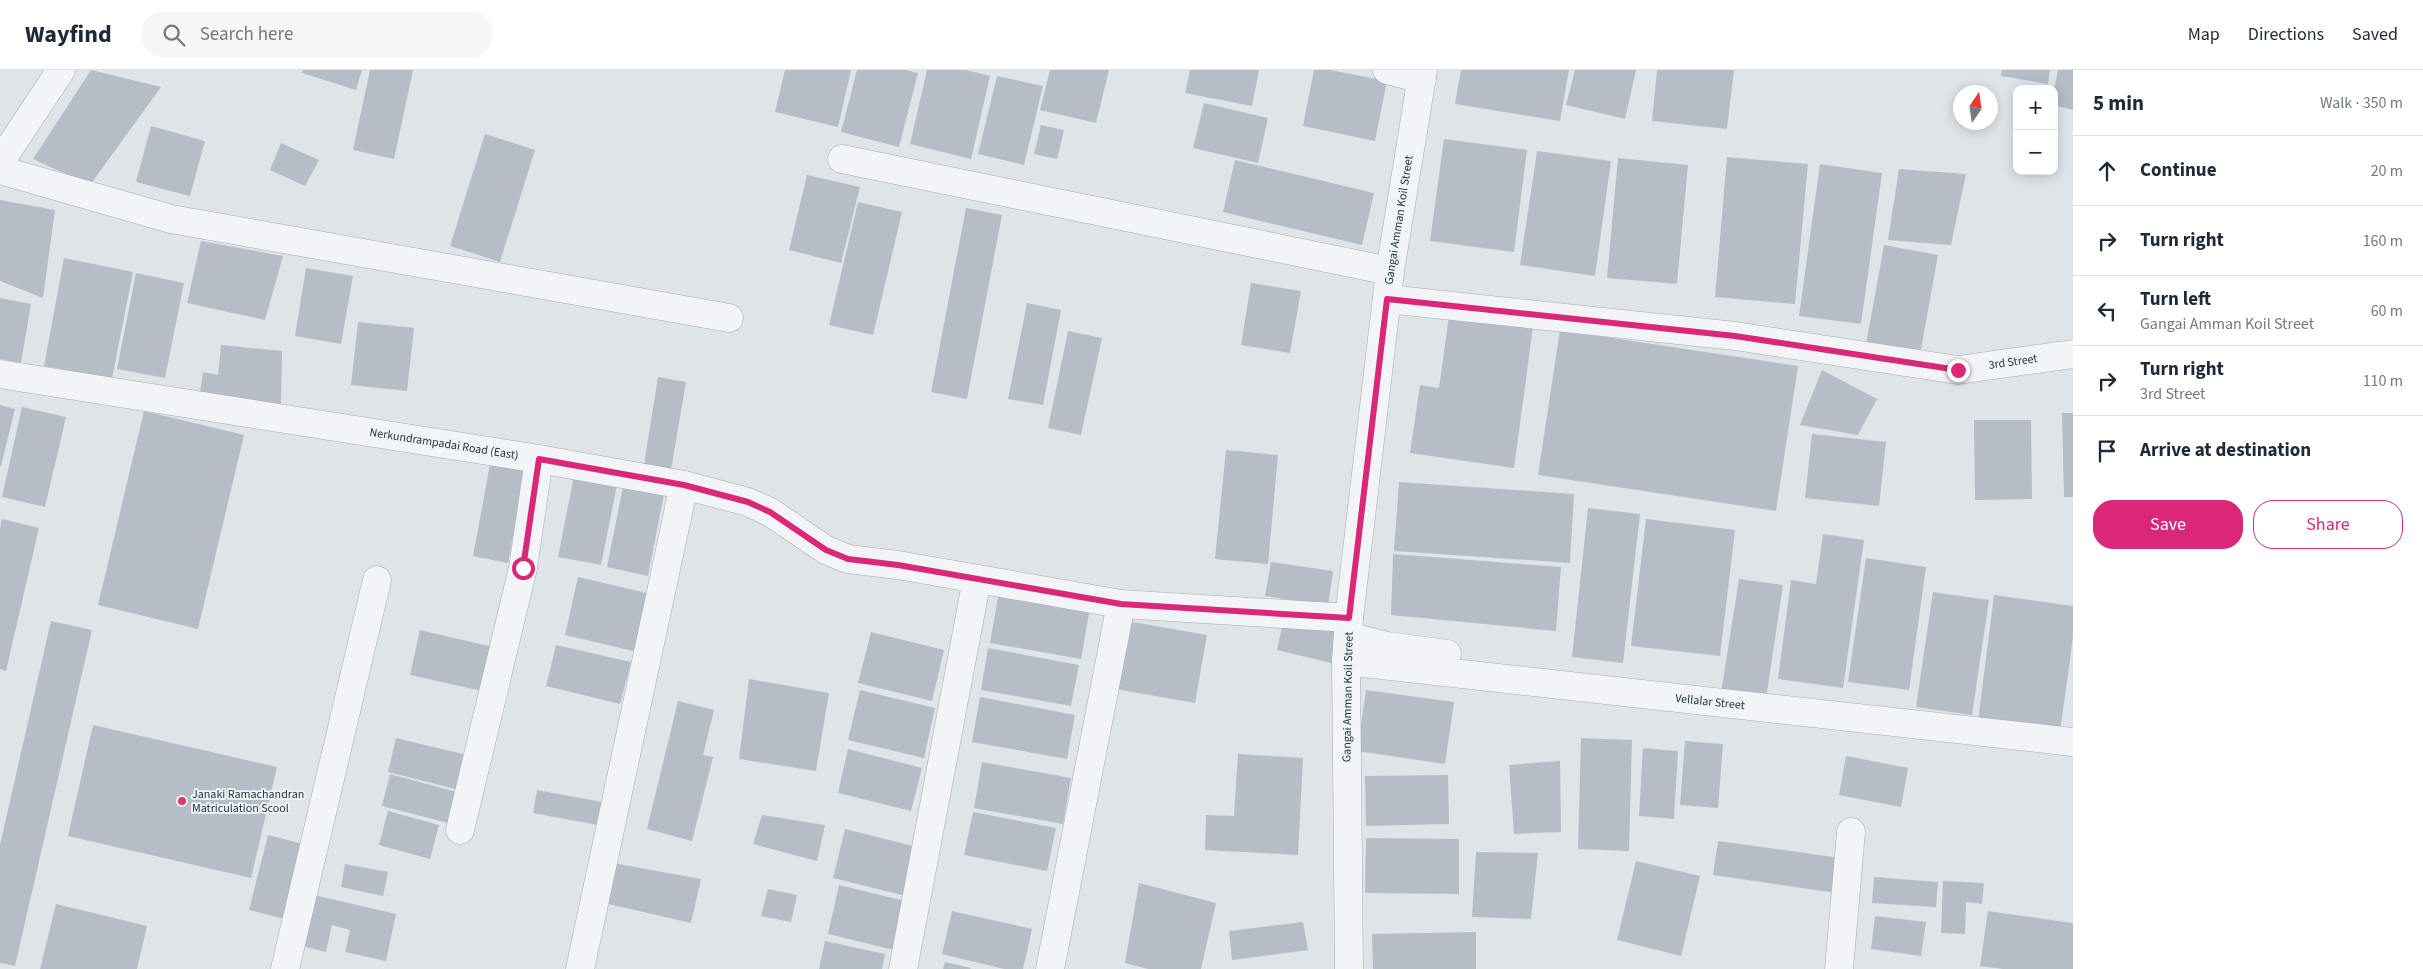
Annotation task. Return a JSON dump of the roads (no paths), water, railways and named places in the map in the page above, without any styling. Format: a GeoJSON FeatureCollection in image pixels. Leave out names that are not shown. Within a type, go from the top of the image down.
{"type":"FeatureCollection","features":[{"type":"Feature","properties":{"kind":"street"},"geometry":{"type":"LineString","coordinates":[[0,162],[61,70]]}},
{"type":"Feature","properties":{"kind":"street"},"geometry":{"type":"LineString","coordinates":[[1387,70],[1422,74]]}},
{"type":"Feature","properties":{"kind":"street","name":"Gangai Amman Koil Street"},"geometry":{"type":"LineString","coordinates":[[1349,969],[1348,638],[1390,271],[1422,74]]}},
{"type":"Feature","properties":{"kind":"street"},"geometry":{"type":"LineString","coordinates":[[842,159],[1390,271]]}},
{"type":"Feature","properties":{"kind":"street"},"geometry":{"type":"LineString","coordinates":[[0,170],[171,219],[730,318]]}},
{"type":"Feature","properties":{"kind":"street","name":"3rd Street"},"geometry":{"type":"LineString","coordinates":[[1387,299],[1735,336],[1958,370],[2073,354]]}},
{"type":"Feature","properties":{"kind":"street","name":"Nerkundrampadai Road (East)"},"geometry":{"type":"LineString","coordinates":[[0,374],[539,459],[684,485],[748,502],[770,512],[826,550],[848,559],[898,565],[1121,604],[1348,638]]}},
{"type":"Feature","properties":{"kind":"street"},"geometry":{"type":"LineString","coordinates":[[460,830],[523,568],[539,459]]}},
{"type":"Feature","properties":{"kind":"street"},"geometry":{"type":"LineString","coordinates":[[580,969],[684,485]]}},
{"type":"Feature","properties":{"kind":"street"},"geometry":{"type":"LineString","coordinates":[[903,969],[977,579]]}},
{"type":"Feature","properties":{"kind":"street"},"geometry":{"type":"LineString","coordinates":[[285,969],[377,580]]}},
{"type":"Feature","properties":{"kind":"street"},"geometry":{"type":"LineString","coordinates":[[1050,969],[1121,604]]}},
{"type":"Feature","properties":{"kind":"street"},"geometry":{"type":"LineString","coordinates":[[1348,638],[1387,646],[1551,668]]}},
{"type":"Feature","properties":{"kind":"street","name":"Vellalar Street"},"geometry":{"type":"LineString","coordinates":[[1348,638],[2073,742]]}},
{"type":"Feature","properties":{"kind":"street"},"geometry":{"type":"LineString","coordinates":[[1840,969],[1851,832]]}},
{"type":"Feature","properties":{"kind":"place","name":"Janaki Ramachandran Matriculation Scool"},"geometry":{"type":"Point","coordinates":[182,801]}}]}
